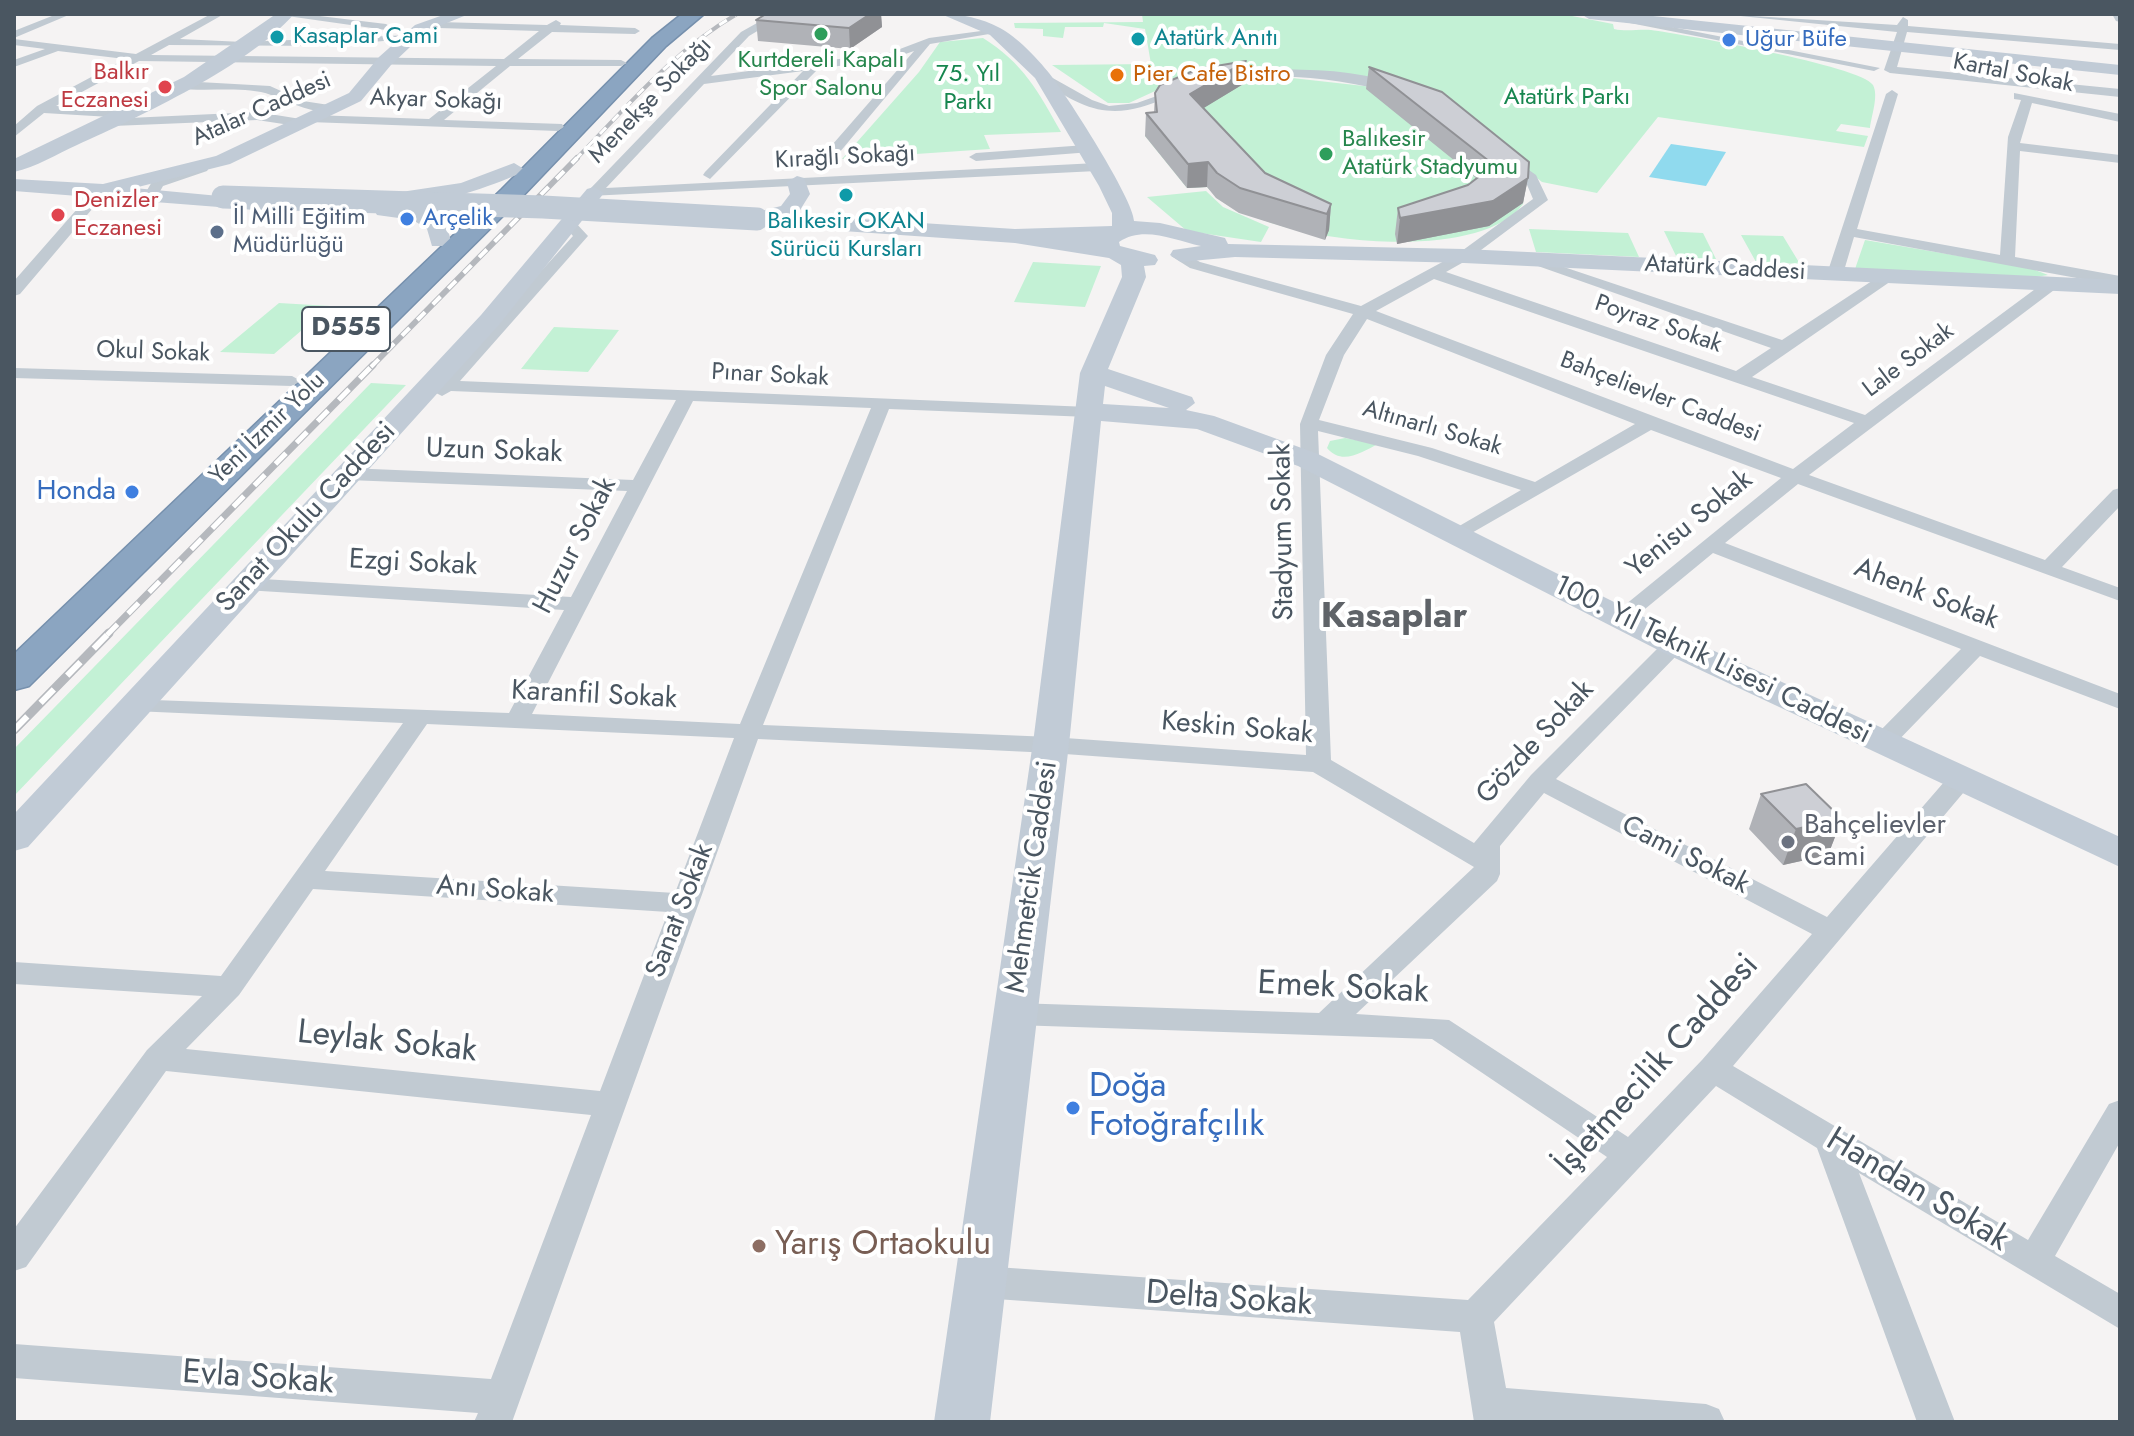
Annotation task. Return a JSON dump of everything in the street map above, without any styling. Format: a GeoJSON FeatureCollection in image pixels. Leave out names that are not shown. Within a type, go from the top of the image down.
{"type":"FeatureCollection","features":[{"type":"Feature","properties":{"kind":"highway","name":"Yeni İzmir Yolu"},"geometry":{"type":"LineString","coordinates":[[14,677],[440,241],[621,63],[677,14]]}},
{"type":"Feature","properties":{"kind":"highway","name":"Yeni İzmir Yolu"},"geometry":{"type":"LineString","coordinates":[[14,643],[511,194],[659,42],[694,14]]}},
{"type":"Feature","properties":{"kind":"main road"},"geometry":{"type":"LineString","coordinates":[[416,33],[461,14]]}},
{"type":"Feature","properties":{"kind":"main road"},"geometry":{"type":"LineString","coordinates":[[949,14],[996,32]]}},
{"type":"Feature","properties":{"kind":"main road"},"geometry":{"type":"LineString","coordinates":[[980,14],[1042,75],[1123,213],[1121,243],[1132,263],[1134,277],[1108,333]]}},
{"type":"Feature","properties":{"kind":"main road"},"geometry":{"type":"LineString","coordinates":[[1589,14],[2120,70]]}},
{"type":"Feature","properties":{"kind":"main road"},"geometry":{"type":"LineString","coordinates":[[14,166],[120,118],[181,85],[223,61],[286,15]]}},
{"type":"Feature","properties":{"kind":"main road","name":"Atalar Caddesi"},"geometry":{"type":"LineString","coordinates":[[100,193],[212,163],[336,107],[355,97],[385,61],[416,33]]}},
{"type":"Feature","properties":{"kind":"main road"},"geometry":{"type":"LineString","coordinates":[[143,194],[215,203],[398,205],[465,189],[514,169]]}},
{"type":"Feature","properties":{"kind":"main road"},"geometry":{"type":"LineString","coordinates":[[757,219],[789,211],[800,194],[797,182]]}},
{"type":"Feature","properties":{"kind":"main road"},"geometry":{"type":"LineString","coordinates":[[14,185],[100,193]]}},
{"type":"Feature","properties":{"kind":"main road","name":"Sanat Okulu Caddesi"},"geometry":{"type":"LineString","coordinates":[[14,838],[383,436],[439,386],[599,188]]}},
{"type":"Feature","properties":{"kind":"main road"},"geometry":{"type":"LineString","coordinates":[[14,192],[509,205],[1178,247]]}},
{"type":"Feature","properties":{"kind":"main road"},"geometry":{"type":"LineString","coordinates":[[1047,237],[1098,221],[1114,207],[1112,193]]}},
{"type":"Feature","properties":{"kind":"main road"},"geometry":{"type":"LineString","coordinates":[[1112,193],[1178,247]]}},
{"type":"Feature","properties":{"kind":"main road"},"geometry":{"type":"LineString","coordinates":[[398,205],[437,226],[440,241]]}},
{"type":"Feature","properties":{"kind":"main road"},"geometry":{"type":"LineString","coordinates":[[1015,236],[1121,243],[1151,260],[1178,247]]}},
{"type":"Feature","properties":{"kind":"main road"},"geometry":{"type":"LineString","coordinates":[[1108,333],[1134,294],[1178,247]]}},
{"type":"Feature","properties":{"kind":"main road","name":"Atatürk Caddesi"},"geometry":{"type":"LineString","coordinates":[[1178,247],[1464,256],[2052,284],[2120,284]]}},
{"type":"Feature","properties":{"kind":"main road","name":"Mehmetcik Caddesi"},"geometry":{"type":"LineString","coordinates":[[962,1422],[1051,745],[1091,393],[1108,333]]}},
{"type":"Feature","properties":{"kind":"main road","name":"100. Yıl Teknik Lisesi Caddesi"},"geometry":{"type":"LineString","coordinates":[[1091,393],[1204,422],[1308,460],[1674,645],[2120,853]]}},
{"type":"Feature","properties":{"kind":"main road","name":"100. Yıl Teknik Lisesi Caddesi"},"geometry":{"type":"LineString","coordinates":[[1091,393],[1294,441],[1308,460]]}},
{"type":"Feature","properties":{"kind":"street"},"geometry":{"type":"LineString","coordinates":[[14,35],[66,14]]}},
{"type":"Feature","properties":{"kind":"street"},"geometry":{"type":"LineString","coordinates":[[17,127],[41,109],[219,14]]}},
{"type":"Feature","properties":{"kind":"street"},"geometry":{"type":"LineString","coordinates":[[352,25],[377,14]]}},
{"type":"Feature","properties":{"kind":"street"},"geometry":{"type":"LineString","coordinates":[[432,123],[567,14]]}},
{"type":"Feature","properties":{"kind":"street","name":"Menekşe Sokağı"},"geometry":{"type":"LineString","coordinates":[[599,188],[745,34],[781,14]]}},
{"type":"Feature","properties":{"kind":"street"},"geometry":{"type":"LineString","coordinates":[[1589,14],[1826,62],[1905,87],[1895,74],[1903,14]]}},
{"type":"Feature","properties":{"kind":"street"},"geometry":{"type":"LineString","coordinates":[[1726,14],[2120,47]]}},
{"type":"Feature","properties":{"kind":"street"},"geometry":{"type":"LineString","coordinates":[[286,15],[416,33]]}},
{"type":"Feature","properties":{"kind":"street"},"geometry":{"type":"LineString","coordinates":[[2012,22],[2028,61]]}},
{"type":"Feature","properties":{"kind":"street"},"geometry":{"type":"LineString","coordinates":[[439,25],[635,31]]}},
{"type":"Feature","properties":{"kind":"street"},"geometry":{"type":"LineString","coordinates":[[2105,29],[2120,30]]}},
{"type":"Feature","properties":{"kind":"street"},"geometry":{"type":"LineString","coordinates":[[703,81],[894,55],[929,41],[996,32]]}},
{"type":"Feature","properties":{"kind":"street"},"geometry":{"type":"LineString","coordinates":[[169,42],[329,43],[416,33]]}},
{"type":"Feature","properties":{"kind":"street"},"geometry":{"type":"LineString","coordinates":[[819,168],[929,41]]}},
{"type":"Feature","properties":{"kind":"street"},"geometry":{"type":"LineString","coordinates":[[14,42],[141,58],[223,61],[621,63]]}},
{"type":"Feature","properties":{"kind":"street"},"geometry":{"type":"LineString","coordinates":[[323,61],[329,43]]}},
{"type":"Feature","properties":{"kind":"street"},"geometry":{"type":"LineString","coordinates":[[14,64],[59,47]]}},
{"type":"Feature","properties":{"kind":"street"},"geometry":{"type":"LineString","coordinates":[[710,175],[814,66]]}},
{"type":"Feature","properties":{"kind":"street"},"geometry":{"type":"LineString","coordinates":[[1876,79],[1895,74],[2120,95]]}},
{"type":"Feature","properties":{"kind":"street","name":"Kartal Sokak"},"geometry":{"type":"LineString","coordinates":[[1895,74],[2120,118]]}},
{"type":"Feature","properties":{"kind":"street"},"geometry":{"type":"LineString","coordinates":[[1042,75],[1095,106],[1143,107],[1193,85],[1257,75],[1338,78],[1412,95]]}},
{"type":"Feature","properties":{"kind":"street"},"geometry":{"type":"LineString","coordinates":[[1835,274],[1851,232],[1876,79]]}},
{"type":"Feature","properties":{"kind":"street"},"geometry":{"type":"LineString","coordinates":[[181,85],[270,90],[301,104],[336,107]]}},
{"type":"Feature","properties":{"kind":"street"},"geometry":{"type":"LineString","coordinates":[[2007,258],[2013,146],[2028,98]]}},
{"type":"Feature","properties":{"kind":"street","name":"Akyar Sokağı"},"geometry":{"type":"LineString","coordinates":[[41,109],[120,118],[257,116],[308,121],[558,127]]}},
{"type":"Feature","properties":{"kind":"street"},"geometry":{"type":"LineString","coordinates":[[2013,146],[2120,159]]}},
{"type":"Feature","properties":{"kind":"street"},"geometry":{"type":"LineString","coordinates":[[1363,312],[1464,256],[1541,200],[1531,178],[1495,149]]}},
{"type":"Feature","properties":{"kind":"street"},"geometry":{"type":"LineString","coordinates":[[960,158],[1092,158]]}},
{"type":"Feature","properties":{"kind":"street","name":"Kırağlı Sokağı"},"geometry":{"type":"LineString","coordinates":[[599,188],[797,182],[1092,158]]}},
{"type":"Feature","properties":{"kind":"street","name":"Kırağlı Sokağı"},"geometry":{"type":"LineString","coordinates":[[599,188],[710,175],[929,160]]}},
{"type":"Feature","properties":{"kind":"street"},"geometry":{"type":"LineString","coordinates":[[143,194],[158,183],[212,163]]}},
{"type":"Feature","properties":{"kind":"street"},"geometry":{"type":"LineString","coordinates":[[14,291],[100,193]]}},
{"type":"Feature","properties":{"kind":"street"},"geometry":{"type":"LineString","coordinates":[[1851,232],[2007,258],[2120,284]]}},
{"type":"Feature","properties":{"kind":"street","name":"Bahçelievler Caddesi"},"geometry":{"type":"LineString","coordinates":[[1178,247],[1195,265],[1363,312],[1650,423],[2120,595]]}},
{"type":"Feature","properties":{"kind":"street"},"geometry":{"type":"LineString","coordinates":[[1526,259],[1785,347]]}},
{"type":"Feature","properties":{"kind":"street","name":"Poyraz Sokak"},"geometry":{"type":"LineString","coordinates":[[1433,273],[1867,422]]}},
{"type":"Feature","properties":{"kind":"street"},"geometry":{"type":"LineString","coordinates":[[1738,378],[1889,276]]}},
{"type":"Feature","properties":{"kind":"street","name":"Lale Sokak"},"geometry":{"type":"LineString","coordinates":[[1795,476],[2052,284]]}},
{"type":"Feature","properties":{"kind":"street","name":"Stadyum Sokak"},"geometry":{"type":"LineString","coordinates":[[1319,764],[1309,424],[1335,355],[1363,312]]}},
{"type":"Feature","properties":{"kind":"street","name":"Okul Sokak"},"geometry":{"type":"LineString","coordinates":[[14,373],[304,381]]}},
{"type":"Feature","properties":{"kind":"street","name":"Pınar Sokak"},"geometry":{"type":"LineString","coordinates":[[439,386],[881,406],[1091,393]]}},
{"type":"Feature","properties":{"kind":"street","name":"Huzur Sokak"},"geometry":{"type":"LineString","coordinates":[[516,722],[687,396]]}},
{"type":"Feature","properties":{"kind":"street","name":"Sanat Sokak"},"geometry":{"type":"LineString","coordinates":[[498,1409],[608,1104],[748,733],[881,406]]}},
{"type":"Feature","properties":{"kind":"street"},"geometry":{"type":"LineString","coordinates":[[1456,536],[1650,423]]}},
{"type":"Feature","properties":{"kind":"street","name":"Altınarlı Sokak"},"geometry":{"type":"LineString","coordinates":[[1309,424],[1374,436],[1442,454],[1538,489]]}},
{"type":"Feature","properties":{"kind":"street","name":"Uzun Sokak"},"geometry":{"type":"LineString","coordinates":[[348,474],[638,486]]}},
{"type":"Feature","properties":{"kind":"street","name":"Yenisu Sokak"},"geometry":{"type":"LineString","coordinates":[[1620,618],[1795,476]]}},
{"type":"Feature","properties":{"kind":"street"},"geometry":{"type":"LineString","coordinates":[[2048,569],[2120,494]]}},
{"type":"Feature","properties":{"kind":"street","name":"Ahenk Sokak"},"geometry":{"type":"LineString","coordinates":[[1710,545],[2120,702]]}},
{"type":"Feature","properties":{"kind":"street","name":"Ezgi Sokak"},"geometry":{"type":"LineString","coordinates":[[245,584],[577,604]]}},
{"type":"Feature","properties":{"kind":"street","name":"Gözde Sokak"},"geometry":{"type":"LineString","coordinates":[[1326,1024],[1487,874],[1487,844],[1540,781],[1674,645]]}},
{"type":"Feature","properties":{"kind":"street"},"geometry":{"type":"LineString","coordinates":[[1881,744],[1976,647]]}},
{"type":"Feature","properties":{"kind":"street","name":"Karanfil Sokak"},"geometry":{"type":"LineString","coordinates":[[134,704],[1051,745]]}},
{"type":"Feature","properties":{"kind":"street"},"geometry":{"type":"LineString","coordinates":[[14,1256],[158,1058],[229,987],[420,717]]}},
{"type":"Feature","properties":{"kind":"street","name":"Keskin Sokak"},"geometry":{"type":"LineString","coordinates":[[1051,745],[1319,764],[1487,863]]}},
{"type":"Feature","properties":{"kind":"street","name":"İşletmecilik Caddesi"},"geometry":{"type":"LineString","coordinates":[[1475,1317],[1713,1069],[1960,780]]}},
{"type":"Feature","properties":{"kind":"street","name":"Cami Sokak"},"geometry":{"type":"LineString","coordinates":[[1540,781],[1830,931]]}},
{"type":"Feature","properties":{"kind":"street","name":"Anı Sokak"},"geometry":{"type":"LineString","coordinates":[[306,879],[684,903]]}},
{"type":"Feature","properties":{"kind":"street"},"geometry":{"type":"LineString","coordinates":[[14,973],[229,987]]}},
{"type":"Feature","properties":{"kind":"street","name":"Emek Sokak"},"geometry":{"type":"LineString","coordinates":[[1015,1014],[1438,1028],[1631,1156]]}},
{"type":"Feature","properties":{"kind":"street","name":"Leylak Sokak"},"geometry":{"type":"LineString","coordinates":[[158,1058],[608,1104]]}},
{"type":"Feature","properties":{"kind":"street","name":"Handan Sokak"},"geometry":{"type":"LineString","coordinates":[[1713,1069],[2120,1313]]}},
{"type":"Feature","properties":{"kind":"street"},"geometry":{"type":"LineString","coordinates":[[2034,1261],[2120,1113]]}},
{"type":"Feature","properties":{"kind":"street"},"geometry":{"type":"LineString","coordinates":[[1830,1139],[1936,1422]]}},
{"type":"Feature","properties":{"kind":"street","name":"Delta Sokak"},"geometry":{"type":"LineString","coordinates":[[982,1282],[1475,1317]]}},
{"type":"Feature","properties":{"kind":"street"},"geometry":{"type":"LineString","coordinates":[[1475,1317],[1492,1413],[1706,1422]]}},
{"type":"Feature","properties":{"kind":"street","name":"Evla Sokak"},"geometry":{"type":"LineString","coordinates":[[14,1361],[498,1409]]}},
{"type":"Feature","properties":{"kind":"green space","name":"Atatürk Parkı"},"geometry":{"type":"Polygon","coordinates":[[[1142,14],[1562,14],[1613,24],[1614,29],[1651,30],[1806,60],[1862,77],[1873,85],[1875,101],[1870,128],[1841,124],[1836,131],[1868,136],[1864,147],[1658,117],[1597,193],[1542,182],[1445,105],[1377,78],[1190,75],[1129,103],[1108,103],[1052,65],[1151,64],[1145,29],[1104,23],[1103,27],[1065,27],[1063,38],[1043,36],[1043,29],[1015,28],[1014,23],[1143,22],[1142,14]]]}},
{"type":"Feature","properties":{"kind":"green space","name":"75. Yıl Parkı"},"geometry":{"type":"Polygon","coordinates":[[[983,38],[1019,68],[1037,91],[1061,132],[984,135],[990,149],[842,159],[919,72],[940,42],[983,38]]]}},
{"type":"Feature","properties":{"kind":"green space","name":"Balıkesir Atatürk Stadyumu"},"geometry":{"type":"Polygon","coordinates":[[[1292,78],[1382,88],[1525,187],[1523,204],[1498,224],[1461,236],[1415,242],[1315,234],[1269,222],[1232,206],[1207,187],[1187,188],[1145,136],[1244,79],[1292,78]]]}},
{"type":"Feature","properties":{"kind":"green space"},"geometry":{"type":"Polygon","coordinates":[[[1206,191],[1223,207],[1269,227],[1261,242],[1187,231],[1147,197],[1206,191]]]}},
{"type":"Feature","properties":{"kind":"green space"},"geometry":{"type":"Polygon","coordinates":[[[1529,229],[1628,233],[1639,257],[1536,252],[1529,229]]]}},
{"type":"Feature","properties":{"kind":"green space"},"geometry":{"type":"Polygon","coordinates":[[[1664,231],[1703,233],[1716,259],[1677,258],[1664,231]]]}},
{"type":"Feature","properties":{"kind":"green space"},"geometry":{"type":"Polygon","coordinates":[[[1741,235],[1783,236],[1800,264],[1756,262],[1741,235]]]}},
{"type":"Feature","properties":{"kind":"green space"},"geometry":{"type":"Polygon","coordinates":[[[1865,240],[2030,268],[2048,275],[1855,269],[1865,240]]]}},
{"type":"Feature","properties":{"kind":"green space"},"geometry":{"type":"Polygon","coordinates":[[[1033,262],[1101,266],[1085,307],[1014,302],[1033,262]]]}},
{"type":"Feature","properties":{"kind":"green space"},"geometry":{"type":"Polygon","coordinates":[[[279,303],[330,306],[274,354],[220,352],[279,303]]]}},
{"type":"Feature","properties":{"kind":"green space"},"geometry":{"type":"Polygon","coordinates":[[[554,327],[619,330],[588,372],[521,369],[554,327]]]}},
{"type":"Feature","properties":{"kind":"green space"},"geometry":{"type":"Polygon","coordinates":[[[371,383],[406,385],[14,796],[14,749],[371,383]]]}},
{"type":"Feature","properties":{"kind":"green space"},"geometry":{"type":"Polygon","coordinates":[[[1345,438],[1378,444],[1346,457],[1327,448],[1330,441],[1345,438]]]}},
{"type":"Feature","properties":{"kind":"water"},"geometry":{"type":"Polygon","coordinates":[[[1671,144],[1726,152],[1706,186],[1649,177],[1671,144]]]}},
{"type":"Feature","properties":{"kind":"building"},"geometry":{"type":"Polygon","coordinates":[[[766,14],[870,14],[849,28],[756,20],[766,14]]]}},
{"type":"Feature","properties":{"kind":"building"},"geometry":{"type":"Polygon","coordinates":[[[1246,61],[1190,94],[1265,173],[1331,204],[1327,214],[1240,188],[1217,173],[1208,162],[1188,164],[1146,113],[1157,112],[1155,93],[1160,85],[1198,69],[1246,61]]]}},
{"type":"Feature","properties":{"kind":"building"},"geometry":{"type":"Polygon","coordinates":[[[1369,67],[1442,92],[1529,162],[1528,178],[1493,201],[1400,218],[1398,208],[1468,185],[1494,165],[1369,67]]]}},
{"type":"Feature","properties":{"kind":"building"},"geometry":{"type":"Polygon","coordinates":[[[1806,784],[1842,819],[1796,829],[1761,794],[1806,784]]]}},
{"type":"Feature","properties":{"kind":"railway"},"geometry":{"type":"LineString","coordinates":[[575,160],[671,63],[737,14]]}},
{"type":"Feature","properties":{"kind":"railway"},"geometry":{"type":"LineString","coordinates":[[371,367],[577,158]]}},
{"type":"Feature","properties":{"kind":"railway"},"geometry":{"type":"LineString","coordinates":[[107,635],[373,365]]}},
{"type":"Feature","properties":{"kind":"railway"},"geometry":{"type":"LineString","coordinates":[[14,730],[109,633]]}},
{"type":"Feature","properties":{"kind":"place","name":"Kurtdereli Kapalı Spor Salonu"},"geometry":{"type":"Point","coordinates":[821,34]}},
{"type":"Feature","properties":{"kind":"place","name":"Kasaplar Cami"},"geometry":{"type":"Point","coordinates":[277,37]}},
{"type":"Feature","properties":{"kind":"place","name":"Atatürk Anıtı"},"geometry":{"type":"Point","coordinates":[1138,39]}},
{"type":"Feature","properties":{"kind":"place","name":"Uğur Büfe"},"geometry":{"type":"Point","coordinates":[1729,40]}},
{"type":"Feature","properties":{"kind":"place","name":"Pier Cafe Bistro"},"geometry":{"type":"Point","coordinates":[1117,75]}},
{"type":"Feature","properties":{"kind":"place","name":"Balkır Eczanesi"},"geometry":{"type":"Point","coordinates":[165,87]}},
{"type":"Feature","properties":{"kind":"place","name":"Balıkesir Atatürk Stadyumu"},"geometry":{"type":"Point","coordinates":[1326,154]}},
{"type":"Feature","properties":{"kind":"place","name":"Balıkesir OKAN Sürücü Kursları"},"geometry":{"type":"Point","coordinates":[846,195]}},
{"type":"Feature","properties":{"kind":"place","name":"Denizler Eczanesi"},"geometry":{"type":"Point","coordinates":[58,215]}},
{"type":"Feature","properties":{"kind":"place","name":"Arçelik"},"geometry":{"type":"Point","coordinates":[407,219]}},
{"type":"Feature","properties":{"kind":"place","name":"İl Milli Eğitim Müdürlüğü"},"geometry":{"type":"Point","coordinates":[217,232]}},
{"type":"Feature","properties":{"kind":"place","name":"Honda"},"geometry":{"type":"Point","coordinates":[132,492]}},
{"type":"Feature","properties":{"kind":"place","name":"Bahçelievler Cami"},"geometry":{"type":"Point","coordinates":[1788,842]}},
{"type":"Feature","properties":{"kind":"place","name":"Doğa Fotoğrafçılık"},"geometry":{"type":"Point","coordinates":[1073,1108]}},
{"type":"Feature","properties":{"kind":"place","name":"Yarış Ortaokulu"},"geometry":{"type":"Point","coordinates":[759,1246]}},
{"type":"Feature","properties":{"kind":"district","name":"Kasaplar"},"geometry":{"type":"Point","coordinates":[1394,618]}}]}
